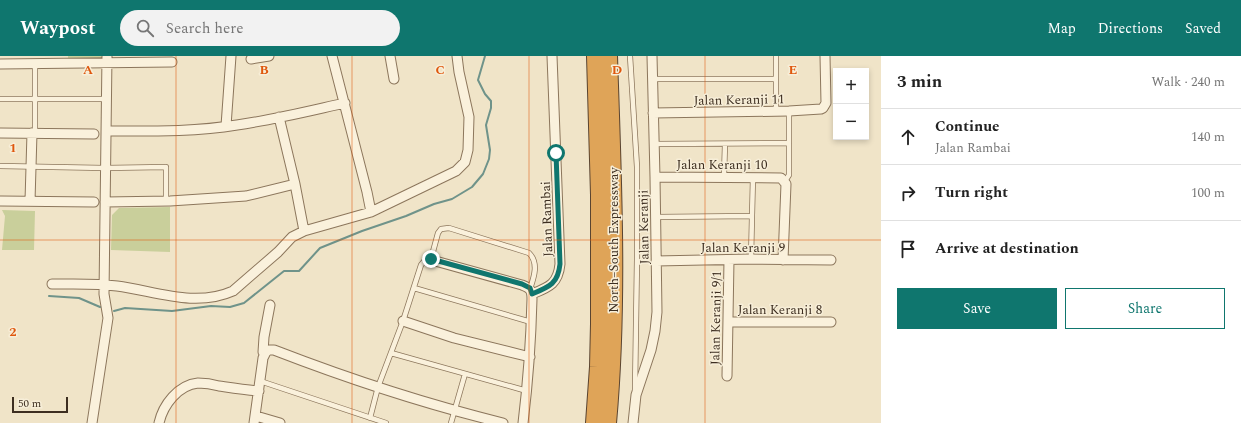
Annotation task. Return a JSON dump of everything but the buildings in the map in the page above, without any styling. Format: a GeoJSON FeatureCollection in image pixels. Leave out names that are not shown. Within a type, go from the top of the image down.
{"type":"FeatureCollection","features":[{"type":"Feature","properties":{"kind":"highway","name":"North–South Expressway"},"geometry":{"type":"LineString","coordinates":[[594,423],[598,368],[599,324],[599,210],[595,56]]}},
{"type":"Feature","properties":{"kind":"highway","name":"North–South Expressway"},"geometry":{"type":"LineString","coordinates":[[608,423],[612,381],[614,314],[614,211],[609,56]]}},
{"type":"Feature","properties":{"kind":"street"},"geometry":{"type":"LineString","coordinates":[[226,126],[231,56]]}},
{"type":"Feature","properties":{"kind":"street"},"geometry":{"type":"LineString","coordinates":[[251,59],[269,56]]}},
{"type":"Feature","properties":{"kind":"street"},"geometry":{"type":"LineString","coordinates":[[332,56],[345,103],[371,212]]}},
{"type":"Feature","properties":{"kind":"street"},"geometry":{"type":"LineString","coordinates":[[390,56],[394,80]]}},
{"type":"Feature","properties":{"kind":"street"},"geometry":{"type":"LineString","coordinates":[[52,284],[116,286],[184,298],[201,298],[224,295],[232,291],[278,252],[292,237],[304,231],[371,212],[456,171],[465,162],[468,150],[469,117],[457,56]]}},
{"type":"Feature","properties":{"kind":"street","name":"Jalan Rambai"},"geometry":{"type":"LineString","coordinates":[[531,291],[543,290],[555,282],[559,274],[560,264],[552,56]]}},
{"type":"Feature","properties":{"kind":"street","name":"Jalan Keranji"},"geometry":{"type":"LineString","coordinates":[[633,423],[636,395],[651,350],[657,312],[652,56]]}},
{"type":"Feature","properties":{"kind":"street","name":"Jalan Keranji 11"},"geometry":{"type":"LineString","coordinates":[[652,113],[789,111],[817,110],[824,108],[826,103],[825,56]]}},
{"type":"Feature","properties":{"kind":"street"},"geometry":{"type":"LineString","coordinates":[[92,423],[108,318],[104,294],[107,60]]}},
{"type":"Feature","properties":{"kind":"street"},"geometry":{"type":"LineString","coordinates":[[0,64],[33,61],[107,60],[172,62]]}},
{"type":"Feature","properties":{"kind":"street"},"geometry":{"type":"LineString","coordinates":[[106,131],[171,131],[226,126],[279,117],[345,103]]}},
{"type":"Feature","properties":{"kind":"street"},"geometry":{"type":"LineString","coordinates":[[279,117],[295,184],[304,231]]}},
{"type":"Feature","properties":{"kind":"street"},"geometry":{"type":"LineString","coordinates":[[0,133],[94,134]]}},
{"type":"Feature","properties":{"kind":"street"},"geometry":{"type":"LineString","coordinates":[[30,201],[33,133]]}},
{"type":"Feature","properties":{"kind":"street","name":"Jalan Keranji 10"},"geometry":{"type":"LineString","coordinates":[[655,177],[778,177],[785,182]]}},
{"type":"Feature","properties":{"kind":"street"},"geometry":{"type":"LineString","coordinates":[[783,260],[785,182]]}},
{"type":"Feature","properties":{"kind":"street"},"geometry":{"type":"LineString","coordinates":[[105,202],[168,201],[246,196],[295,184]]}},
{"type":"Feature","properties":{"kind":"street"},"geometry":{"type":"LineString","coordinates":[[1,201],[94,202]]}},
{"type":"Feature","properties":{"kind":"street"},"geometry":{"type":"LineString","coordinates":[[430,259],[522,284],[531,291],[530,357],[523,423]]}},
{"type":"Feature","properties":{"kind":"street","name":"Jalan Keranji 9"},"geometry":{"type":"LineString","coordinates":[[656,261],[751,259],[831,260]]}},
{"type":"Feature","properties":{"kind":"street","name":"Jalan Keranji 9/1"},"geometry":{"type":"LineString","coordinates":[[728,376],[729,260]]}},
{"type":"Feature","properties":{"kind":"street"},"geometry":{"type":"LineString","coordinates":[[266,352],[263,352],[263,342],[270,305]]}},
{"type":"Feature","properties":{"kind":"street"},"geometry":{"type":"LineString","coordinates":[[403,321],[454,338],[530,357]]}},
{"type":"Feature","properties":{"kind":"street","name":"Jalan Keranji 8"},"geometry":{"type":"LineString","coordinates":[[728,322],[831,322]]}},
{"type":"Feature","properties":{"kind":"street"},"geometry":{"type":"LineString","coordinates":[[280,423],[255,419],[263,358],[269,350],[274,350],[378,387],[454,411],[503,423]]}},
{"type":"Feature","properties":{"kind":"street"},"geometry":{"type":"LineString","coordinates":[[159,423],[163,410],[174,396],[181,390],[193,384],[207,384],[259,392]]}},
{"type":"Feature","properties":{"kind":"lane"},"geometry":{"type":"LineString","coordinates":[[630,56],[637,167],[638,259],[634,381],[636,395]]}},
{"type":"Feature","properties":{"kind":"lane"},"geometry":{"type":"LineString","coordinates":[[776,56],[776,111]]}},
{"type":"Feature","properties":{"kind":"lane"},"geometry":{"type":"LineString","coordinates":[[33,61],[35,99],[33,133]]}},
{"type":"Feature","properties":{"kind":"lane"},"geometry":{"type":"LineString","coordinates":[[652,80],[776,79]]}},
{"type":"Feature","properties":{"kind":"lane"},"geometry":{"type":"LineString","coordinates":[[0,99],[106,99]]}},
{"type":"Feature","properties":{"kind":"lane"},"geometry":{"type":"LineString","coordinates":[[785,182],[789,175],[789,111]]}},
{"type":"Feature","properties":{"kind":"lane"},"geometry":{"type":"LineString","coordinates":[[654,144],[789,143]]}},
{"type":"Feature","properties":{"kind":"lane"},"geometry":{"type":"LineString","coordinates":[[724,176],[725,144]]}},
{"type":"Feature","properties":{"kind":"lane"},"geometry":{"type":"LineString","coordinates":[[0,166],[105,168],[166,167],[168,201]]}},
{"type":"Feature","properties":{"kind":"lane"},"geometry":{"type":"LineString","coordinates":[[751,259],[753,177]]}},
{"type":"Feature","properties":{"kind":"lane"},"geometry":{"type":"LineString","coordinates":[[656,217],[752,216]]}},
{"type":"Feature","properties":{"kind":"lane"},"geometry":{"type":"LineString","coordinates":[[372,420],[378,387],[403,321],[421,265],[426,259],[430,259],[438,233],[441,230],[449,228],[529,253],[533,257],[535,264],[535,273],[531,291]]}},
{"type":"Feature","properties":{"kind":"lane"},"geometry":{"type":"LineString","coordinates":[[414,288],[531,322]]}},
{"type":"Feature","properties":{"kind":"lane"},"geometry":{"type":"LineString","coordinates":[[391,353],[527,391]]}},
{"type":"Feature","properties":{"kind":"lane"},"geometry":{"type":"LineString","coordinates":[[450,423],[465,374]]}},
{"type":"Feature","properties":{"kind":"lane"},"geometry":{"type":"LineString","coordinates":[[260,381],[372,420],[386,423]]}},
{"type":"Feature","properties":{"kind":"green space"},"geometry":{"type":"Polygon","coordinates":[[[68,56],[103,56],[103,59],[68,58],[68,56]]]}},
{"type":"Feature","properties":{"kind":"green space"},"geometry":{"type":"Polygon","coordinates":[[[170,207],[170,252],[111,250],[112,215],[119,208],[170,207]]]}},
{"type":"Feature","properties":{"kind":"green space"},"geometry":{"type":"Polygon","coordinates":[[[2,210],[35,211],[34,250],[2,250],[5,216],[2,210]]]}},
{"type":"Feature","properties":{"kind":"waterway"},"geometry":{"type":"LineString","coordinates":[[114,311],[125,308],[172,311],[211,306],[230,307],[244,303],[284,271],[299,271],[320,248],[434,204],[452,199],[472,187],[483,174],[489,159],[490,150],[486,125],[491,108],[491,101],[485,94],[478,80],[485,56]]}},
{"type":"Feature","properties":{"kind":"waterway"},"geometry":{"type":"LineString","coordinates":[[49,296],[79,298],[100,307]]}},
{"type":"Feature","properties":{"kind":"route"},"geometry":{"type":"LineString","coordinates":[[431,259],[522,284],[530,288],[532,294],[543,290],[555,282],[559,274],[560,264],[556,153]]}}]}
